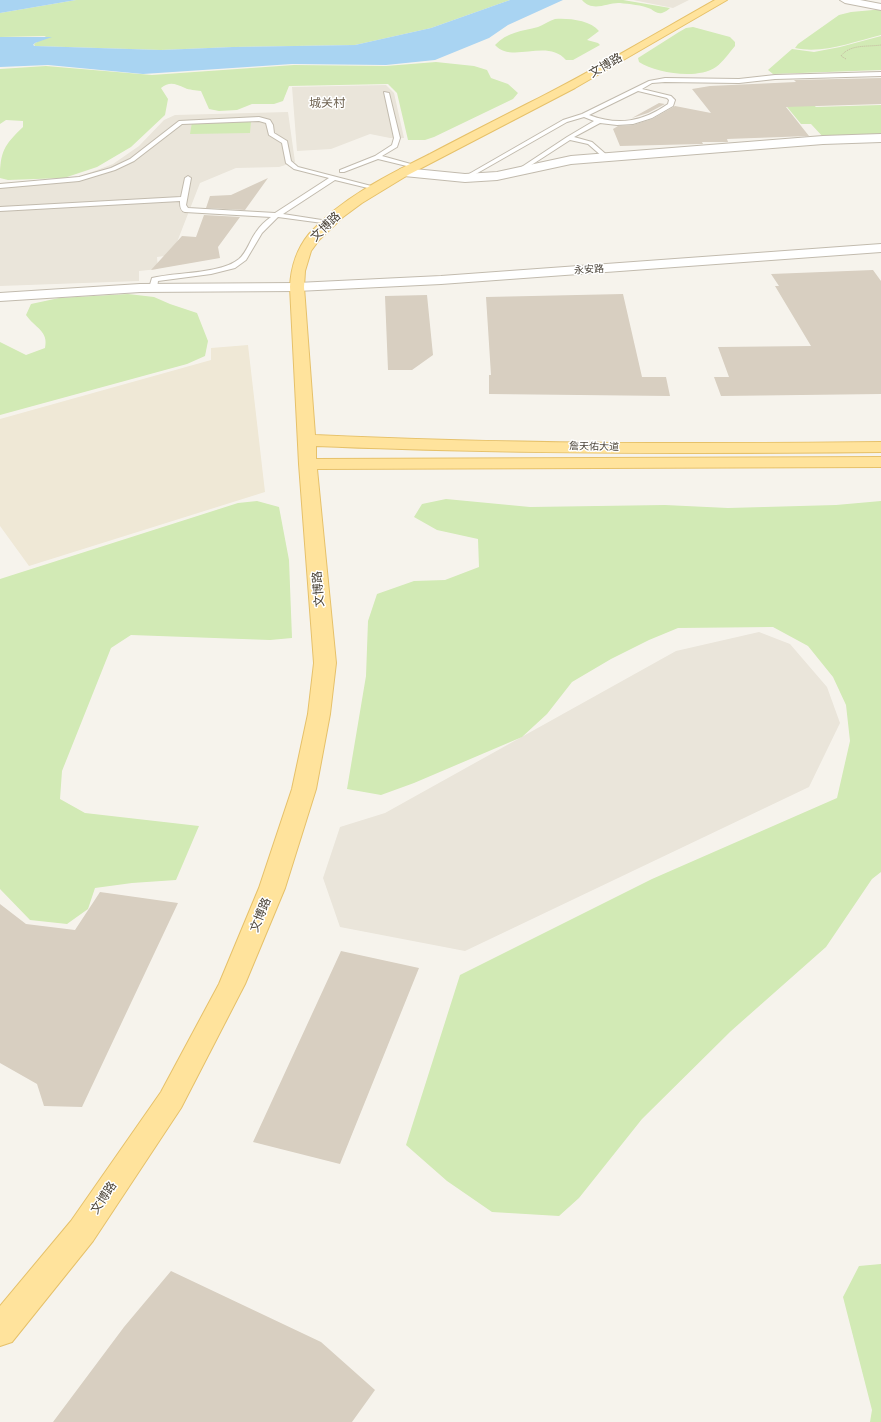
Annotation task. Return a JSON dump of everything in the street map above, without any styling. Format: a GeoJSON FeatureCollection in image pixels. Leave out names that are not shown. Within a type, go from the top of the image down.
{"type":"FeatureCollection","features":[{"type":"Feature","properties":{"kind":"main road","name":"文博路"},"geometry":{"type":"LineString","coordinates":[[0,1331],[82,1231],[171,1100],[232,984],[272,888],[304,789],[319,714],[325,663],[308,464],[297,287],[298,271],[304,251],[314,237],[328,223],[357,200],[376,188],[409,169],[571,86],[722,0]]}},
{"type":"Feature","properties":{"kind":"main road","name":"詹天佑大道"},"geometry":{"type":"LineString","coordinates":[[307,440],[419,445],[740,448],[881,447]]}},
{"type":"Feature","properties":{"kind":"main road","name":"詹天佑大道"},"geometry":{"type":"LineString","coordinates":[[308,464],[881,462]]}},
{"type":"Feature","properties":{"kind":"street"},"geometry":{"type":"LineString","coordinates":[[845,0],[881,7]]}},
{"type":"Feature","properties":{"kind":"street"},"geometry":{"type":"LineString","coordinates":[[409,169],[465,178],[497,176],[571,160],[751,147],[823,140],[881,138]]}},
{"type":"Feature","properties":{"kind":"street","name":"永安路"},"geometry":{"type":"LineString","coordinates":[[0,297],[153,288],[297,287],[441,280],[881,248]]}},
{"type":"Feature","properties":{"kind":"lane"},"geometry":{"type":"LineString","coordinates":[[465,178],[565,121],[584,115],[651,82],[665,80],[739,81],[775,77],[881,74]]}},
{"type":"Feature","properties":{"kind":"lane"},"geometry":{"type":"LineString","coordinates":[[584,115],[613,123],[631,122],[642,120],[671,105],[672,100],[668,96],[637,88]]}},
{"type":"Feature","properties":{"kind":"lane"},"geometry":{"type":"LineString","coordinates":[[342,171],[377,157],[395,146],[397,142],[386,93]]}},
{"type":"Feature","properties":{"kind":"lane"},"geometry":{"type":"LineString","coordinates":[[0,186],[80,179],[113,169],[132,160],[181,122],[268,120],[270,122],[271,134],[285,142],[288,162],[296,168],[376,188]]}},
{"type":"Feature","properties":{"kind":"lane"},"geometry":{"type":"LineString","coordinates":[[517,172],[569,138],[600,120]]}},
{"type":"Feature","properties":{"kind":"lane"},"geometry":{"type":"LineString","coordinates":[[569,138],[590,143],[606,157]]}},
{"type":"Feature","properties":{"kind":"lane"},"geometry":{"type":"LineString","coordinates":[[377,157],[409,169]]}},
{"type":"Feature","properties":{"kind":"lane"},"geometry":{"type":"LineString","coordinates":[[188,178],[183,206],[186,210],[278,215],[328,223]]}},
{"type":"Feature","properties":{"kind":"lane"},"geometry":{"type":"LineString","coordinates":[[153,288],[155,280],[169,276],[220,270],[242,261],[260,232],[278,215],[333,178]]}},
{"type":"Feature","properties":{"kind":"lane"},"geometry":{"type":"LineString","coordinates":[[0,209],[185,199]]}},
{"type":"Feature","properties":{"kind":"path"},"geometry":{"type":"LineString","coordinates":[[851,60],[841,56],[842,53],[850,49],[881,45]]}},
{"type":"Feature","properties":{"kind":"shaded area"},"geometry":{"type":"Polygon","coordinates":[[[633,0],[689,0],[673,8],[633,0]]]}},
{"type":"Feature","properties":{"kind":"shaded area"},"geometry":{"type":"Polygon","coordinates":[[[386,85],[394,93],[404,138],[390,138],[370,134],[331,149],[297,151],[292,87],[386,85]]]}},
{"type":"Feature","properties":{"kind":"shaded area"},"geometry":{"type":"Polygon","coordinates":[[[288,112],[295,162],[279,167],[236,168],[200,183],[172,255],[157,257],[158,269],[139,271],[139,281],[0,286],[0,183],[56,180],[81,176],[113,164],[139,146],[164,120],[175,115],[288,112]]]}},
{"type":"Feature","properties":{"kind":"shaded area"},"geometry":{"type":"Polygon","coordinates":[[[248,345],[265,492],[29,566],[0,526],[0,419],[211,360],[211,348],[248,345]]]}},
{"type":"Feature","properties":{"kind":"shaded area"},"geometry":{"type":"Polygon","coordinates":[[[759,632],[790,644],[827,687],[840,723],[809,787],[465,951],[340,927],[323,878],[340,827],[385,813],[676,651],[759,632]]]}},
{"type":"Feature","properties":{"kind":"green space"},"geometry":{"type":"Polygon","coordinates":[[[76,0],[510,0],[431,28],[355,45],[161,50],[35,46],[34,44],[46,36],[0,37],[0,13],[76,0]]]}},
{"type":"Feature","properties":{"kind":"green space"},"geometry":{"type":"Polygon","coordinates":[[[582,0],[623,0],[670,8],[663,13],[659,13],[644,7],[620,3],[591,6],[582,0]]]}},
{"type":"Feature","properties":{"kind":"green space"},"geometry":{"type":"Polygon","coordinates":[[[881,10],[881,35],[849,44],[827,48],[795,48],[798,44],[839,15],[851,12],[881,10]]]}},
{"type":"Feature","properties":{"kind":"green space"},"geometry":{"type":"Polygon","coordinates":[[[555,19],[572,19],[590,24],[599,31],[587,40],[600,45],[573,60],[566,60],[558,54],[549,51],[511,52],[502,50],[495,45],[505,37],[538,27],[555,19]]]}},
{"type":"Feature","properties":{"kind":"green space"},"geometry":{"type":"Polygon","coordinates":[[[693,27],[730,37],[735,42],[735,46],[724,60],[716,67],[708,71],[698,73],[677,74],[666,72],[646,66],[639,62],[638,58],[686,28],[693,27]]]}},
{"type":"Feature","properties":{"kind":"green space"},"geometry":{"type":"Polygon","coordinates":[[[881,36],[881,70],[773,74],[768,70],[792,49],[814,52],[881,36]]]}},
{"type":"Feature","properties":{"kind":"green space"},"geometry":{"type":"Polygon","coordinates":[[[436,62],[474,66],[487,70],[491,78],[508,84],[518,93],[513,99],[434,137],[425,140],[408,140],[397,93],[388,84],[289,86],[283,101],[274,104],[252,104],[237,110],[219,111],[209,109],[201,91],[188,89],[175,84],[167,84],[161,88],[168,99],[165,115],[131,147],[97,167],[64,178],[8,180],[0,178],[2,155],[4,150],[11,139],[23,127],[23,121],[6,120],[0,124],[0,69],[46,66],[152,75],[294,65],[386,66],[436,62]]]}},
{"type":"Feature","properties":{"kind":"green space"},"geometry":{"type":"Polygon","coordinates":[[[783,102],[810,102],[816,107],[881,105],[881,135],[824,138],[811,124],[801,124],[783,102]]]}},
{"type":"Feature","properties":{"kind":"green space"},"geometry":{"type":"Polygon","coordinates":[[[251,121],[250,133],[190,134],[192,122],[251,121]]]}},
{"type":"Feature","properties":{"kind":"green space"},"geometry":{"type":"Polygon","coordinates":[[[128,294],[154,297],[197,313],[208,341],[205,356],[187,364],[0,415],[0,342],[26,355],[45,348],[46,342],[43,334],[26,315],[31,304],[59,298],[128,294]]]}},
{"type":"Feature","properties":{"kind":"green space"},"geometry":{"type":"Polygon","coordinates":[[[446,499],[530,507],[665,505],[728,508],[836,505],[881,501],[881,872],[872,879],[826,947],[731,1031],[642,1119],[579,1198],[559,1216],[492,1212],[447,1181],[406,1145],[460,975],[652,879],[837,798],[850,741],[846,705],[833,677],[808,646],[773,627],[678,628],[649,640],[611,659],[572,682],[547,714],[522,737],[414,783],[381,795],[347,789],[366,676],[368,621],[377,594],[414,581],[445,580],[479,567],[478,539],[437,530],[414,517],[422,504],[446,499]]]}},
{"type":"Feature","properties":{"kind":"green space"},"geometry":{"type":"Polygon","coordinates":[[[257,501],[279,507],[289,560],[292,638],[270,640],[131,635],[111,648],[62,771],[60,799],[85,813],[199,826],[176,880],[132,883],[95,888],[88,909],[67,924],[30,920],[0,889],[0,579],[238,503],[257,501]]]}},
{"type":"Feature","properties":{"kind":"green space"},"geometry":{"type":"Polygon","coordinates":[[[881,1264],[881,1422],[870,1422],[872,1410],[843,1297],[859,1266],[881,1264]]]}},
{"type":"Feature","properties":{"kind":"water"},"geometry":{"type":"Polygon","coordinates":[[[0,0],[76,0],[0,13],[0,0]]]}},
{"type":"Feature","properties":{"kind":"water"},"geometry":{"type":"Polygon","coordinates":[[[510,0],[563,0],[508,25],[489,38],[435,60],[386,65],[292,64],[143,74],[48,65],[0,67],[0,37],[52,37],[35,43],[33,45],[35,46],[161,50],[355,45],[431,28],[510,0]]]}},
{"type":"Feature","properties":{"kind":"building"},"geometry":{"type":"Polygon","coordinates":[[[881,78],[881,104],[786,107],[809,136],[727,139],[728,142],[702,142],[703,144],[620,146],[613,129],[618,126],[633,125],[652,119],[675,106],[711,113],[692,89],[710,86],[796,82],[794,80],[881,78]]]}},
{"type":"Feature","properties":{"kind":"building"},"geometry":{"type":"Polygon","coordinates":[[[659,103],[665,104],[648,113],[632,118],[659,103]]]}},
{"type":"Feature","properties":{"kind":"building"},"geometry":{"type":"Polygon","coordinates":[[[268,178],[245,210],[206,208],[210,196],[231,195],[268,178]]]}},
{"type":"Feature","properties":{"kind":"building"},"geometry":{"type":"Polygon","coordinates":[[[204,215],[240,217],[218,247],[220,258],[151,270],[182,236],[196,237],[204,215]]]}},
{"type":"Feature","properties":{"kind":"building"},"geometry":{"type":"Polygon","coordinates":[[[873,270],[881,281],[881,394],[721,396],[714,377],[729,377],[718,347],[811,346],[775,286],[779,286],[771,274],[873,270]]]}},
{"type":"Feature","properties":{"kind":"building"},"geometry":{"type":"Polygon","coordinates":[[[623,294],[642,377],[666,377],[670,396],[489,394],[489,375],[491,375],[486,297],[623,294]]]}},
{"type":"Feature","properties":{"kind":"building"},"geometry":{"type":"Polygon","coordinates":[[[427,295],[433,355],[412,370],[388,370],[385,296],[427,295]]]}},
{"type":"Feature","properties":{"kind":"building"},"geometry":{"type":"Polygon","coordinates":[[[100,892],[178,903],[82,1107],[44,1106],[37,1084],[0,1063],[0,904],[26,924],[75,930],[100,892]]]}},
{"type":"Feature","properties":{"kind":"building"},"geometry":{"type":"Polygon","coordinates":[[[341,951],[419,968],[340,1164],[253,1142],[341,951]]]}},
{"type":"Feature","properties":{"kind":"building"},"geometry":{"type":"Polygon","coordinates":[[[171,1271],[321,1342],[375,1390],[352,1422],[53,1422],[124,1327],[171,1271]]]}},
{"type":"Feature","properties":{"kind":"district","name":"城关村"},"geometry":{"type":"Point","coordinates":[327,104]}}]}
